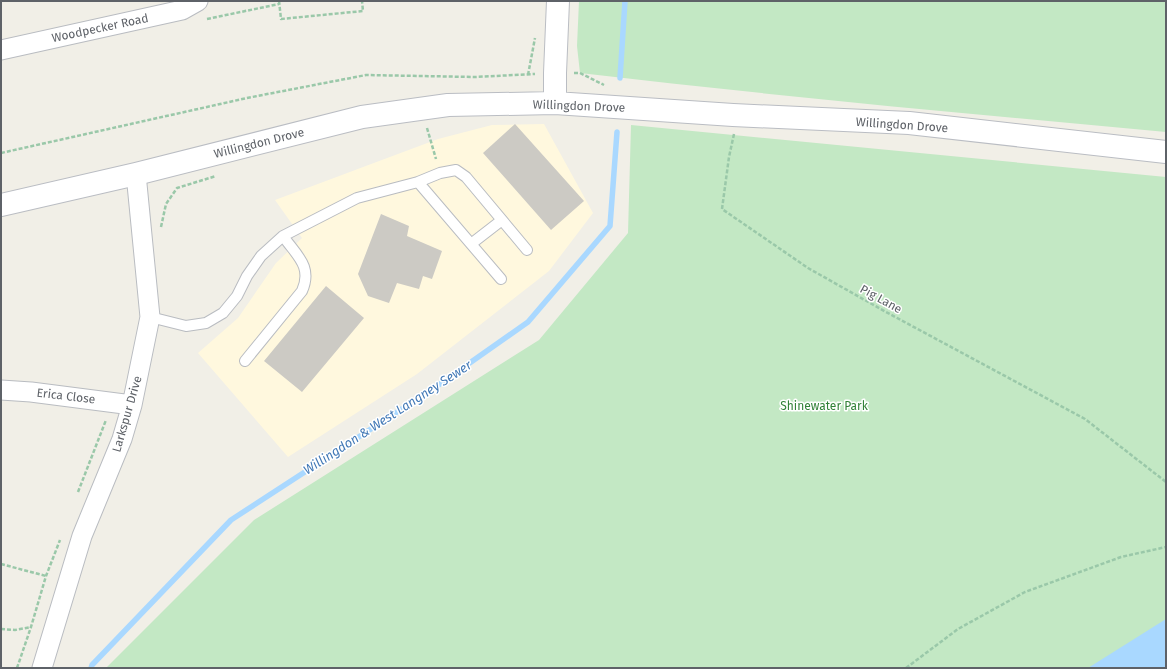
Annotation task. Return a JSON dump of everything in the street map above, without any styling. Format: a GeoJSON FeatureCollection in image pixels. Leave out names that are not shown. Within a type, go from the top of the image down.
{"type":"FeatureCollection","features":[{"type":"Feature","properties":{"kind":"main road"},"geometry":{"type":"LineString","coordinates":[[555,103],[558,1]]}},
{"type":"Feature","properties":{"kind":"main road","name":"Willingdon Drove"},"geometry":{"type":"LineString","coordinates":[[1,205],[136,174],[362,117],[448,105],[555,103],[733,115],[909,123],[1166,152]]}},
{"type":"Feature","properties":{"kind":"street","name":"Woodpecker Road"},"geometry":{"type":"LineString","coordinates":[[1,50],[190,5]]}},
{"type":"Feature","properties":{"kind":"street","name":"Larkspur Drive"},"geometry":{"type":"LineString","coordinates":[[42,668],[82,536],[122,440],[132,405],[150,317],[136,174]]}},
{"type":"Feature","properties":{"kind":"street","name":"Erica Close"},"geometry":{"type":"LineString","coordinates":[[1,390],[31,392],[132,405]]}},
{"type":"Feature","properties":{"kind":"lane"},"geometry":{"type":"LineString","coordinates":[[150,317],[186,326],[206,323],[223,313],[236,296],[247,276],[261,256],[283,236],[357,198],[418,182],[440,173],[456,170],[466,177],[527,250]]}},
{"type":"Feature","properties":{"kind":"lane"},"geometry":{"type":"LineString","coordinates":[[418,182],[501,279]]}},
{"type":"Feature","properties":{"kind":"lane"},"geometry":{"type":"LineString","coordinates":[[471,244],[502,220]]}},
{"type":"Feature","properties":{"kind":"lane"},"geometry":{"type":"LineString","coordinates":[[245,361],[302,291],[305,283],[306,272],[303,264],[283,236]]}},
{"type":"Feature","properties":{"kind":"path"},"geometry":{"type":"LineString","coordinates":[[190,5],[200,20],[279,2],[281,19],[362,11],[362,1]]}},
{"type":"Feature","properties":{"kind":"path"},"geometry":{"type":"LineString","coordinates":[[528,75],[536,32]]}},
{"type":"Feature","properties":{"kind":"path"},"geometry":{"type":"LineString","coordinates":[[1,153],[247,98],[366,75],[475,77],[580,73],[603,85],[610,86]]}},
{"type":"Feature","properties":{"kind":"path"},"geometry":{"type":"LineString","coordinates":[[426,123],[440,173]]}},
{"type":"Feature","properties":{"kind":"path","name":"Pig Lane"},"geometry":{"type":"LineString","coordinates":[[735,132],[729,157],[722,209],[808,268],[886,312],[1085,419],[1166,482]]}},
{"type":"Feature","properties":{"kind":"path"},"geometry":{"type":"LineString","coordinates":[[160,232],[166,204],[177,188],[221,175]]}},
{"type":"Feature","properties":{"kind":"path"},"geometry":{"type":"LineString","coordinates":[[76,496],[113,402]]}},
{"type":"Feature","properties":{"kind":"path"},"geometry":{"type":"LineString","coordinates":[[17,668],[46,576],[60,540]]}},
{"type":"Feature","properties":{"kind":"path"},"geometry":{"type":"LineString","coordinates":[[906,668],[958,629],[1025,592],[1121,557],[1166,547]]}},
{"type":"Feature","properties":{"kind":"path"},"geometry":{"type":"LineString","coordinates":[[1,564],[46,576]]}},
{"type":"Feature","properties":{"kind":"path"},"geometry":{"type":"LineString","coordinates":[[1,629],[15,630],[31,626]]}},
{"type":"Feature","properties":{"kind":"shaded area"},"geometry":{"type":"Polygon","coordinates":[[[544,124],[593,213],[549,271],[417,374],[288,457],[198,353],[238,318],[276,263],[302,238],[275,200],[438,139],[492,125],[544,124]]]}},
{"type":"Feature","properties":{"kind":"green space"},"geometry":{"type":"Polygon","coordinates":[[[579,1],[1166,1],[1166,132],[800,97],[580,73],[577,46],[579,1]]]}},
{"type":"Feature","properties":{"kind":"green space","name":"Shinewater Park"},"geometry":{"type":"Polygon","coordinates":[[[631,125],[1166,177],[1166,668],[106,668],[254,520],[539,340],[628,233],[631,125]]]}},
{"type":"Feature","properties":{"kind":"water"},"geometry":{"type":"Polygon","coordinates":[[[1166,619],[1166,668],[1088,668],[1166,619]]]}},
{"type":"Feature","properties":{"kind":"building"},"geometry":{"type":"Polygon","coordinates":[[[515,124],[584,201],[551,230],[483,153],[515,124]]]}},
{"type":"Feature","properties":{"kind":"building"},"geometry":{"type":"Polygon","coordinates":[[[381,214],[409,226],[407,236],[442,251],[432,279],[423,276],[419,289],[397,283],[389,303],[368,296],[358,274],[381,214]]]}},
{"type":"Feature","properties":{"kind":"building"},"geometry":{"type":"Polygon","coordinates":[[[326,286],[364,318],[302,392],[264,361],[326,286]]]}},
{"type":"Feature","properties":{"kind":"waterway","name":"Willingdon & West Langney Sewer"},"geometry":{"type":"LineString","coordinates":[[620,78],[625,1]]}},
{"type":"Feature","properties":{"kind":"waterway","name":"Willingdon & West Langney Sewer"},"geometry":{"type":"LineString","coordinates":[[91,668],[92,665],[231,520],[437,386],[528,322],[610,226],[617,132]]}}]}
